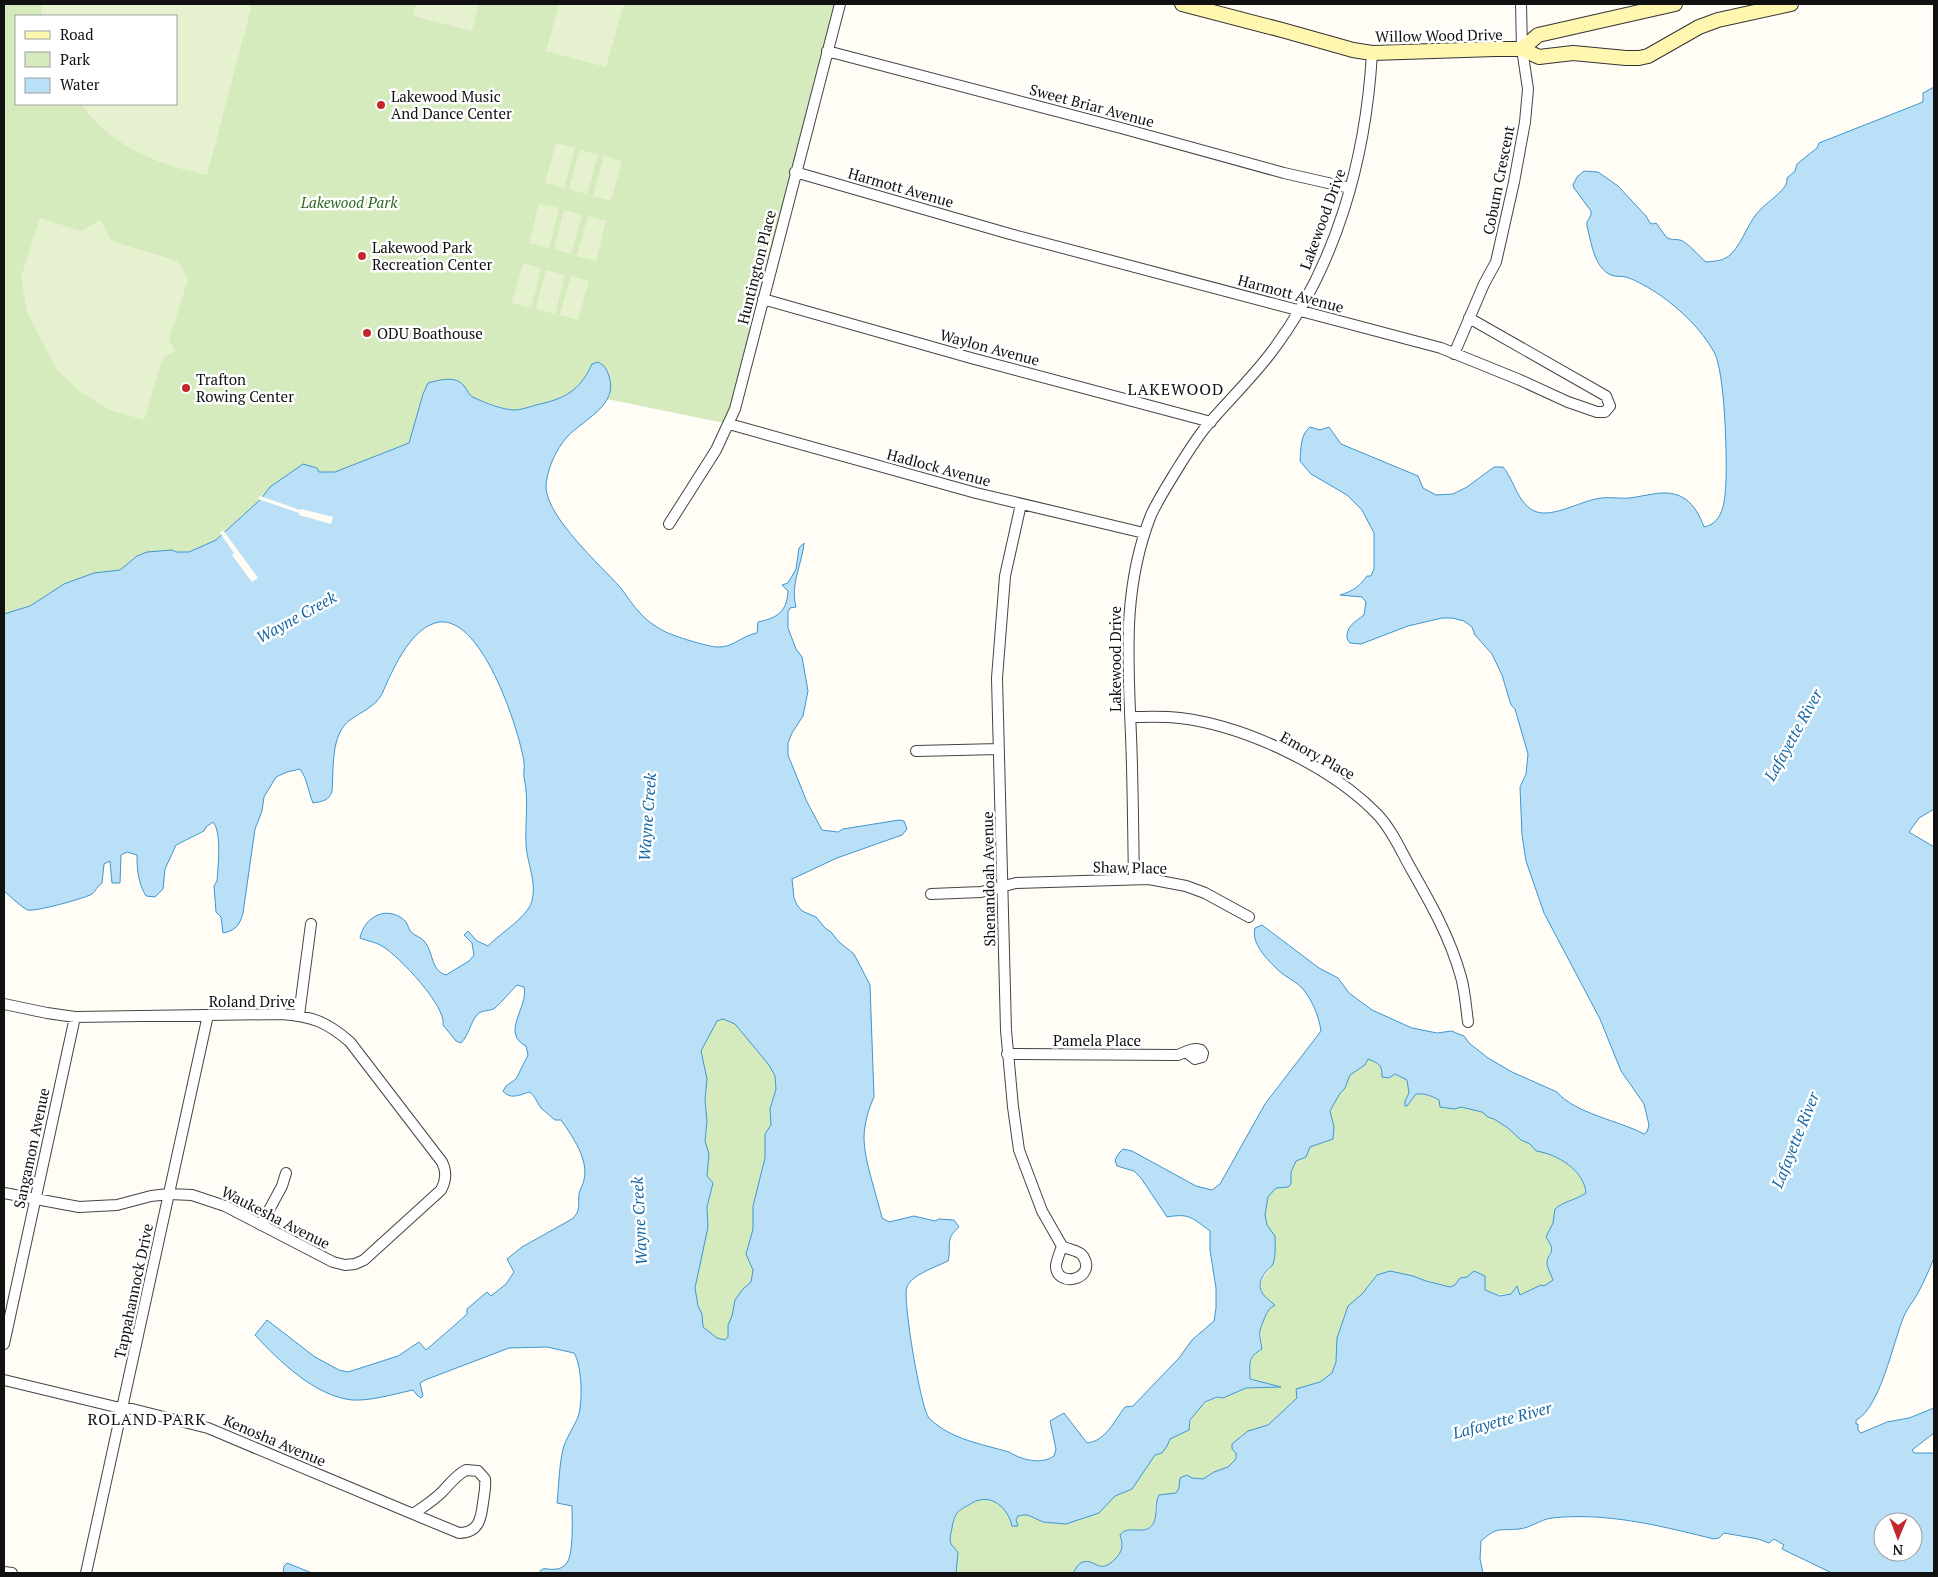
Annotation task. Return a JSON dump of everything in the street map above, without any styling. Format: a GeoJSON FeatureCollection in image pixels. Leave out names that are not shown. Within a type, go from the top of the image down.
{"type":"FeatureCollection","features":[{"type":"Feature","properties":{"kind":"street","name":"Huntington Place"},"geometry":{"type":"LineString","coordinates":[[669,524],[699,478],[735,409],[840,4]]}},
{"type":"Feature","properties":{"kind":"street","name":"Willow Wood Drive"},"geometry":{"type":"LineString","coordinates":[[1182,4],[1352,50],[1372,53],[1495,49],[1522,50],[1539,57],[1574,53],[1626,58],[1648,56],[1699,27],[1718,20],[1792,4]]}},
{"type":"Feature","properties":{"kind":"street","name":"Coburn Crescent"},"geometry":{"type":"LineString","coordinates":[[1454,354],[1484,284],[1496,262],[1514,182],[1525,122],[1528,89],[1522,50],[1521,4]]}},
{"type":"Feature","properties":{"kind":"street","name":"Willow Wood Drive"},"geometry":{"type":"LineString","coordinates":[[1522,50],[1538,35],[1675,4]]}},
{"type":"Feature","properties":{"kind":"street","name":"Sweet Briar Avenue"},"geometry":{"type":"LineString","coordinates":[[827,51],[1284,173],[1350,188]]}},
{"type":"Feature","properties":{"kind":"street","name":"Lakewood Drive"},"geometry":{"type":"LineString","coordinates":[[1134,879],[1127,636],[1128,612],[1137,559],[1144,534],[1160,498],[1204,429],[1269,355],[1299,312],[1329,252],[1358,162],[1365,123],[1372,53]]}},
{"type":"Feature","properties":{"kind":"street","name":"Harmott Avenue"},"geometry":{"type":"LineString","coordinates":[[795,172],[1010,234],[1299,312],[1441,348],[1568,402],[1597,412],[1608,410],[1610,406],[1606,396],[1469,318]]}},
{"type":"Feature","properties":{"kind":"street","name":"Waylon Avenue"},"geometry":{"type":"LineString","coordinates":[[763,299],[961,356],[1211,422]]}},
{"type":"Feature","properties":{"kind":"street","name":"Hadlock Avenue"},"geometry":{"type":"LineString","coordinates":[[728,424],[847,458],[1144,534]]}},
{"type":"Feature","properties":{"kind":"street","name":"Shenandoah Avenue"},"geometry":{"type":"LineString","coordinates":[[1021,504],[1010,548],[1002,598],[997,678],[1008,1054],[1019,1150],[1042,1211],[1062,1246]]}},
{"type":"Feature","properties":{"kind":"street","name":"Emory Place"},"geometry":{"type":"LineString","coordinates":[[1130,717],[1180,718],[1234,731],[1278,749],[1327,774],[1362,800],[1388,828],[1447,936],[1462,978],[1468,1022]]}},
{"type":"Feature","properties":{"kind":"street"},"geometry":{"type":"LineString","coordinates":[[916,751],[999,749]]}},
{"type":"Feature","properties":{"kind":"street","name":"Shaw Place"},"geometry":{"type":"LineString","coordinates":[[931,894],[981,892],[1016,883],[1134,879],[1166,881],[1205,893],[1249,917]]}},
{"type":"Feature","properties":{"kind":"street"},"geometry":{"type":"LineString","coordinates":[[299,1015],[311,924]]}},
{"type":"Feature","properties":{"kind":"street","name":"Roland Drive"},"geometry":{"type":"LineString","coordinates":[[4,1004],[75,1017],[299,1015],[324,1022],[338,1031],[350,1042],[442,1162],[446,1175],[445,1183],[440,1190],[369,1256],[357,1263]]}},
{"type":"Feature","properties":{"kind":"street","name":"Tappahannock Drive"},"geometry":{"type":"LineString","coordinates":[[86,1573],[208,1015]]}},
{"type":"Feature","properties":{"kind":"street","name":"Sangamon Avenue"},"geometry":{"type":"LineString","coordinates":[[4,1344],[75,1017]]}},
{"type":"Feature","properties":{"kind":"street","name":"Pamela Place"},"geometry":{"type":"LineString","coordinates":[[1008,1054],[1178,1055],[1186,1052]]}},
{"type":"Feature","properties":{"kind":"street"},"geometry":{"type":"LineString","coordinates":[[261,1224],[282,1186],[286,1173]]}},
{"type":"Feature","properties":{"kind":"street","name":"Waukesha Avenue"},"geometry":{"type":"LineString","coordinates":[[4,1193],[79,1207],[117,1205],[151,1196],[169,1194],[192,1195],[209,1199],[225,1206],[333,1262],[344,1265],[357,1263]]}},
{"type":"Feature","properties":{"kind":"street","name":"Kenosha Avenue"},"geometry":{"type":"LineString","coordinates":[[4,1380],[208,1428],[413,1514],[459,1533],[474,1530],[482,1519],[485,1479],[478,1471],[466,1470],[457,1474],[443,1492],[413,1514]]}},
{"type":"Feature","properties":{"kind":"street"},"geometry":{"type":"LineString","coordinates":[[4,1572],[12,1573]]}},
{"type":"Feature","properties":{"kind":"green space","name":"Lakewood Park"},"geometry":{"type":"Polygon","coordinates":[[[4,4],[840,4],[729,424],[607,399],[610,394],[592,364],[585,379],[567,396],[516,410],[499,407],[469,396],[423,394],[409,443],[335,472],[319,472],[261,499],[216,540],[189,552],[137,556],[120,570],[94,573],[64,584],[30,606],[4,614],[4,4]]]}},
{"type":"Feature","properties":{"kind":"green space"},"geometry":{"type":"Polygon","coordinates":[[[41,4],[249,4],[251,8],[207,175],[151,158],[125,145],[101,127],[82,105],[178,105],[178,15],[42,15],[41,4]]]}},
{"type":"Feature","properties":{"kind":"green space"},"geometry":{"type":"Polygon","coordinates":[[[416,4],[479,4],[472,31],[413,16],[416,4]]]}},
{"type":"Feature","properties":{"kind":"green space"},"geometry":{"type":"Polygon","coordinates":[[[559,4],[624,4],[606,67],[546,51],[559,4]]]}},
{"type":"Feature","properties":{"kind":"green space"},"geometry":{"type":"Polygon","coordinates":[[[556,143],[575,148],[564,188],[545,183],[556,143]]]}},
{"type":"Feature","properties":{"kind":"green space"},"geometry":{"type":"Polygon","coordinates":[[[580,150],[598,155],[587,194],[569,189],[580,150]]]}},
{"type":"Feature","properties":{"kind":"green space"},"geometry":{"type":"Polygon","coordinates":[[[604,156],[622,161],[611,201],[593,196],[604,156]]]}},
{"type":"Feature","properties":{"kind":"green space"},"geometry":{"type":"Polygon","coordinates":[[[539,204],[559,208],[549,248],[529,243],[539,204]]]}},
{"type":"Feature","properties":{"kind":"green space"},"geometry":{"type":"Polygon","coordinates":[[[564,210],[582,215],[571,254],[554,249],[564,210]]]}},
{"type":"Feature","properties":{"kind":"green space"},"geometry":{"type":"Polygon","coordinates":[[[588,216],[606,221],[596,261],[577,256],[588,216]]]}},
{"type":"Feature","properties":{"kind":"green space"},"geometry":{"type":"Polygon","coordinates":[[[40,218],[81,231],[100,220],[112,241],[177,261],[188,279],[169,339],[175,351],[163,358],[144,420],[110,410],[79,391],[56,369],[27,312],[21,277],[40,218]]]}},
{"type":"Feature","properties":{"kind":"green space"},"geometry":{"type":"Polygon","coordinates":[[[523,263],[541,268],[531,308],[512,303],[523,263]]]}},
{"type":"Feature","properties":{"kind":"green space"},"geometry":{"type":"Polygon","coordinates":[[[546,270],[565,275],[555,314],[536,309],[546,270]]]}},
{"type":"Feature","properties":{"kind":"green space"},"geometry":{"type":"Polygon","coordinates":[[[571,276],[589,281],[578,320],[560,315],[571,276]]]}},
{"type":"Feature","properties":{"kind":"green space"},"geometry":{"type":"Polygon","coordinates":[[[723,1019],[735,1024],[769,1065],[775,1076],[776,1089],[770,1109],[771,1125],[765,1134],[765,1158],[753,1206],[753,1229],[746,1253],[753,1270],[751,1282],[735,1300],[728,1325],[728,1337],[725,1340],[717,1338],[703,1327],[702,1314],[698,1306],[695,1288],[708,1227],[707,1207],[713,1183],[707,1176],[709,1154],[705,1141],[707,1121],[705,1100],[707,1079],[701,1051],[717,1021],[723,1019]]]}},
{"type":"Feature","properties":{"kind":"green space"},"geometry":{"type":"Polygon","coordinates":[[[1368,1059],[1407,1080],[1409,1093],[1405,1106],[1416,1094],[1422,1094],[1439,1100],[1440,1107],[1455,1109],[1461,1107],[1482,1112],[1508,1128],[1521,1140],[1530,1144],[1536,1151],[1561,1160],[1575,1170],[1584,1185],[1586,1193],[1555,1209],[1553,1224],[1546,1237],[1552,1250],[1547,1264],[1553,1280],[1544,1286],[1541,1285],[1520,1295],[1517,1286],[1511,1294],[1504,1295],[1488,1291],[1467,1277],[1460,1279],[1455,1285],[1450,1287],[1390,1271],[1377,1275],[1362,1294],[1348,1306],[1337,1338],[1336,1362],[1332,1373],[1320,1382],[1296,1389],[1297,1398],[1268,1425],[1248,1431],[1236,1453],[1236,1459],[1228,1467],[1214,1472],[1203,1479],[1192,1478],[1187,1475],[1176,1493],[1155,1503],[1154,1522],[1148,1528],[1129,1530],[1120,1535],[1121,1551],[1114,1562],[1102,1566],[1087,1561],[1079,1564],[1073,1573],[956,1573],[958,1553],[951,1544],[950,1538],[956,1516],[962,1507],[981,1499],[991,1500],[1000,1505],[1007,1514],[1012,1526],[1018,1526],[1016,1520],[1018,1516],[1028,1515],[1043,1522],[1099,1513],[1115,1496],[1132,1489],[1155,1455],[1162,1453],[1170,1439],[1189,1430],[1192,1418],[1204,1404],[1244,1389],[1278,1387],[1250,1380],[1250,1362],[1254,1355],[1262,1349],[1260,1325],[1268,1309],[1261,1290],[1261,1282],[1273,1264],[1275,1236],[1267,1225],[1265,1215],[1268,1197],[1276,1188],[1288,1187],[1291,1172],[1296,1161],[1306,1157],[1310,1147],[1333,1138],[1334,1127],[1329,1111],[1345,1088],[1350,1075],[1365,1065],[1368,1059]]]}},
{"type":"Feature","properties":{"kind":"water"},"geometry":{"type":"Polygon","coordinates":[[[1934,87],[1934,809],[1919,818],[1909,832],[1934,847],[1934,1258],[1920,1289],[1904,1316],[1879,1389],[1865,1413],[1856,1420],[1856,1424],[1858,1424],[1858,1430],[1861,1433],[1887,1422],[1909,1418],[1934,1408],[1934,1433],[1912,1450],[1914,1453],[1934,1453],[1934,1573],[1832,1573],[1782,1549],[1784,1545],[1774,1539],[1769,1543],[1758,1539],[1724,1533],[1719,1538],[1714,1539],[1634,1521],[1573,1517],[1548,1519],[1519,1529],[1499,1530],[1491,1533],[1481,1541],[1480,1559],[1483,1573],[1073,1573],[1078,1565],[1083,1562],[1091,1562],[1098,1566],[1106,1566],[1111,1563],[1120,1552],[1122,1544],[1120,1535],[1123,1532],[1151,1527],[1155,1518],[1159,1495],[1176,1493],[1179,1488],[1180,1478],[1187,1475],[1192,1478],[1203,1479],[1214,1472],[1228,1467],[1236,1459],[1236,1453],[1232,1449],[1232,1444],[1248,1431],[1268,1425],[1297,1398],[1296,1389],[1320,1382],[1332,1373],[1336,1362],[1337,1338],[1348,1306],[1362,1294],[1377,1275],[1390,1271],[1450,1287],[1455,1285],[1460,1278],[1467,1277],[1474,1271],[1485,1276],[1485,1290],[1500,1296],[1511,1294],[1517,1286],[1520,1295],[1541,1285],[1544,1286],[1553,1280],[1547,1264],[1552,1250],[1546,1237],[1553,1223],[1555,1209],[1586,1193],[1584,1185],[1575,1170],[1561,1160],[1536,1151],[1530,1144],[1521,1140],[1508,1128],[1482,1112],[1461,1107],[1455,1109],[1440,1107],[1439,1100],[1422,1094],[1416,1094],[1405,1106],[1409,1093],[1407,1080],[1395,1074],[1389,1078],[1382,1077],[1380,1065],[1368,1059],[1365,1065],[1350,1075],[1345,1088],[1330,1111],[1334,1127],[1333,1139],[1310,1147],[1306,1157],[1296,1161],[1291,1172],[1291,1184],[1288,1187],[1276,1188],[1268,1197],[1265,1215],[1267,1225],[1275,1236],[1275,1254],[1273,1264],[1262,1278],[1260,1287],[1264,1295],[1275,1305],[1268,1311],[1261,1327],[1262,1349],[1250,1361],[1250,1379],[1281,1387],[1246,1388],[1223,1398],[1217,1397],[1205,1402],[1190,1420],[1189,1430],[1170,1439],[1162,1453],[1155,1455],[1132,1489],[1115,1496],[1099,1513],[1066,1524],[1043,1522],[1028,1515],[1023,1515],[1018,1516],[1016,1520],[1018,1526],[1012,1526],[1007,1513],[998,1504],[986,1499],[979,1500],[958,1512],[953,1522],[950,1540],[958,1553],[956,1573],[539,1573],[542,1569],[559,1569],[569,1560],[572,1536],[572,1506],[557,1503],[563,1449],[578,1417],[581,1403],[579,1366],[574,1353],[547,1347],[509,1348],[425,1380],[420,1383],[423,1396],[421,1398],[413,1390],[375,1398],[352,1400],[338,1397],[311,1385],[286,1366],[255,1335],[267,1320],[315,1357],[339,1370],[348,1372],[398,1356],[419,1342],[426,1350],[467,1314],[467,1309],[487,1292],[491,1296],[506,1284],[514,1272],[507,1259],[522,1247],[572,1219],[577,1213],[579,1194],[584,1182],[585,1172],[579,1148],[561,1120],[555,1120],[542,1109],[529,1092],[512,1096],[503,1091],[506,1086],[516,1079],[528,1055],[526,1046],[519,1041],[515,1034],[517,1019],[523,1003],[524,987],[517,985],[495,1008],[479,1013],[461,1043],[456,1041],[443,1025],[438,1006],[410,971],[382,946],[360,938],[366,924],[374,917],[385,913],[396,915],[406,922],[414,935],[424,941],[437,969],[446,975],[469,961],[474,955],[472,943],[464,935],[468,931],[477,941],[488,946],[525,913],[532,901],[533,880],[526,845],[527,802],[521,746],[506,700],[482,652],[467,634],[452,624],[435,623],[426,627],[417,634],[402,653],[379,698],[350,720],[339,734],[334,753],[332,791],[327,799],[313,803],[305,777],[300,769],[276,777],[264,797],[262,811],[255,829],[243,913],[239,924],[231,931],[223,933],[221,917],[216,912],[214,886],[217,881],[219,859],[218,833],[213,822],[204,831],[176,845],[165,869],[163,889],[155,897],[146,896],[138,876],[137,855],[127,852],[121,855],[120,883],[112,883],[110,861],[104,864],[102,883],[92,894],[80,898],[40,909],[28,910],[4,891],[4,614],[30,606],[64,584],[94,573],[120,570],[137,556],[147,552],[172,550],[176,552],[189,552],[216,540],[261,499],[270,487],[303,464],[317,468],[319,472],[335,472],[409,443],[428,383],[447,379],[457,380],[474,398],[499,407],[517,410],[563,397],[582,381],[592,364],[598,362],[606,369],[609,376],[611,386],[609,395],[598,411],[574,430],[563,442],[556,454],[546,481],[549,500],[565,527],[620,587],[635,608],[645,618],[672,635],[716,647],[728,646],[757,633],[758,622],[780,613],[786,604],[788,591],[782,585],[788,583],[796,569],[799,548],[804,543],[794,591],[796,607],[790,608],[788,612],[788,628],[796,649],[802,657],[808,691],[803,716],[788,743],[788,755],[807,802],[822,830],[838,832],[843,829],[899,820],[904,821],[907,829],[902,835],[837,858],[792,879],[794,898],[797,905],[802,911],[816,917],[839,942],[854,954],[870,985],[874,1097],[867,1118],[864,1139],[868,1167],[882,1218],[889,1222],[914,1216],[935,1221],[939,1219],[954,1220],[959,1227],[950,1239],[948,1261],[919,1275],[907,1287],[907,1311],[917,1376],[921,1396],[929,1418],[946,1431],[966,1440],[1037,1461],[1054,1456],[1056,1449],[1050,1421],[1064,1413],[1087,1443],[1099,1439],[1109,1430],[1125,1407],[1133,1406],[1179,1358],[1192,1340],[1214,1321],[1216,1308],[1216,1288],[1210,1250],[1210,1231],[1186,1216],[1167,1217],[1141,1178],[1134,1171],[1117,1166],[1115,1160],[1123,1149],[1132,1151],[1196,1186],[1212,1190],[1220,1184],[1265,1104],[1321,1031],[1315,1008],[1309,998],[1300,986],[1281,972],[1265,956],[1255,940],[1255,928],[1262,925],[1319,968],[1338,978],[1349,993],[1372,1010],[1412,1028],[1437,1033],[1452,1031],[1464,1036],[1469,1043],[1488,1058],[1512,1072],[1557,1092],[1574,1106],[1644,1134],[1647,1132],[1649,1125],[1644,1104],[1621,1071],[1600,1019],[1544,913],[1526,861],[1522,835],[1520,787],[1526,774],[1528,754],[1515,709],[1511,705],[1502,675],[1492,654],[1475,635],[1472,627],[1464,621],[1452,618],[1442,618],[1408,626],[1361,644],[1350,643],[1347,639],[1348,631],[1351,625],[1364,615],[1366,602],[1362,597],[1340,595],[1358,586],[1367,576],[1371,576],[1374,569],[1374,533],[1362,510],[1347,495],[1311,474],[1300,461],[1304,434],[1310,427],[1320,430],[1329,427],[1341,444],[1418,476],[1423,488],[1436,495],[1453,494],[1467,487],[1494,467],[1503,467],[1521,499],[1537,512],[1551,513],[1600,498],[1630,498],[1663,493],[1686,499],[1696,511],[1704,527],[1711,525],[1720,515],[1725,494],[1726,434],[1718,362],[1714,352],[1697,328],[1668,301],[1639,282],[1605,272],[1594,254],[1587,226],[1591,211],[1573,185],[1577,177],[1584,171],[1598,172],[1618,186],[1646,216],[1650,223],[1656,223],[1667,238],[1683,241],[1706,262],[1720,260],[1726,258],[1735,249],[1753,219],[1785,186],[1787,178],[1795,171],[1797,164],[1817,148],[1819,143],[1923,102],[1923,93],[1934,87]],[[723,1019],[717,1021],[701,1051],[707,1079],[705,1141],[709,1154],[707,1176],[713,1183],[707,1207],[708,1227],[695,1288],[698,1306],[702,1314],[703,1327],[717,1338],[725,1340],[728,1337],[728,1325],[735,1300],[751,1282],[753,1270],[746,1254],[753,1229],[753,1206],[765,1158],[765,1134],[771,1125],[770,1109],[776,1089],[775,1076],[769,1065],[735,1024],[723,1019]]]}},
{"type":"Feature","properties":{"kind":"water"},"geometry":{"type":"Polygon","coordinates":[[[287,1563],[312,1573],[283,1573],[284,1566],[287,1563]]]}},
{"type":"Feature","properties":{"kind":"pier"},"geometry":{"type":"Polygon","coordinates":[[[260,496],[300,510],[333,517],[331,524],[299,515],[299,513],[258,499],[260,496]]]}},
{"type":"Feature","properties":{"kind":"pier"},"geometry":{"type":"Polygon","coordinates":[[[223,530],[258,578],[252,582],[232,555],[234,553],[220,533],[223,530]]]}},
{"type":"Feature","properties":{"kind":"place","name":"Lakewood Music And Dance Center"},"geometry":{"type":"Point","coordinates":[381,105]}},
{"type":"Feature","properties":{"kind":"place","name":"Lakewood Park Recreation Center"},"geometry":{"type":"Point","coordinates":[362,256]}},
{"type":"Feature","properties":{"kind":"place","name":"ODU Boathouse"},"geometry":{"type":"Point","coordinates":[367,333]}},
{"type":"Feature","properties":{"kind":"place","name":"Trafton Rowing Center"},"geometry":{"type":"Point","coordinates":[186,388]}},
{"type":"Feature","properties":{"kind":"district","name":"LAKEWOOD"},"geometry":{"type":"Point","coordinates":[1176,389]}},
{"type":"Feature","properties":{"kind":"district","name":"ROLAND PARK"},"geometry":{"type":"Point","coordinates":[147,1419]}},
{"type":"Feature","properties":{"kind":"water label","name":"Wayne Creek"},"geometry":{"type":"Point","coordinates":[296,617]}},
{"type":"Feature","properties":{"kind":"water label","name":"Lafayette River"},"geometry":{"type":"Point","coordinates":[1793,735]}},
{"type":"Feature","properties":{"kind":"water label","name":"Wayne Creek"},"geometry":{"type":"Point","coordinates":[647,817]}},
{"type":"Feature","properties":{"kind":"water label","name":"Lafayette River"},"geometry":{"type":"Point","coordinates":[1795,1140]}},
{"type":"Feature","properties":{"kind":"water label","name":"Wayne Creek"},"geometry":{"type":"Point","coordinates":[639,1221]}},
{"type":"Feature","properties":{"kind":"water label","name":"Lafayette River"},"geometry":{"type":"Point","coordinates":[1502,1420]}}]}
